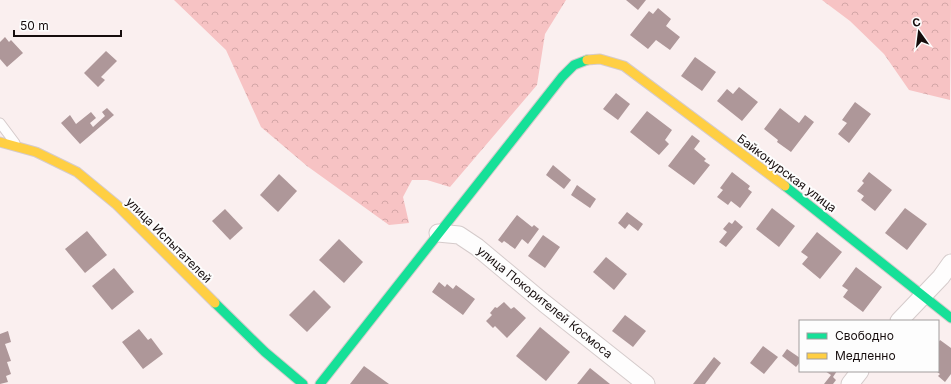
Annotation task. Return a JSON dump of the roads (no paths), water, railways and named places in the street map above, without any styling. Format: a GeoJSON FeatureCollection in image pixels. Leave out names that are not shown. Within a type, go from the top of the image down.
{"type":"FeatureCollection","features":[{"type":"Feature","properties":{"kind":"street","name":"Байконурская улица"},"geometry":{"type":"LineString","coordinates":[[438,233],[562,77],[575,64],[602,58],[624,66],[802,199],[951,318]]}},
{"type":"Feature","properties":{"kind":"street","name":"улица Испытателей"},"geometry":{"type":"LineString","coordinates":[[0,142],[36,152],[77,172],[117,205],[265,352],[303,384]]}},
{"type":"Feature","properties":{"kind":"street"},"geometry":{"type":"LineString","coordinates":[[320,384],[438,233]]}},
{"type":"Feature","properties":{"kind":"street","name":"улица Покорителей Космоса"},"geometry":{"type":"LineString","coordinates":[[438,233],[459,236],[477,247],[544,303],[646,384]]}},
{"type":"Feature","properties":{"kind":"street"},"geometry":{"type":"LineString","coordinates":[[900,320],[941,277],[951,263]]}},
{"type":"Feature","properties":{"kind":"street"},"geometry":{"type":"LineString","coordinates":[[850,384],[859,372]]}},
{"type":"Feature","properties":{"kind":"lane"},"geometry":{"type":"LineString","coordinates":[[0,123],[18,147]]}}]}
